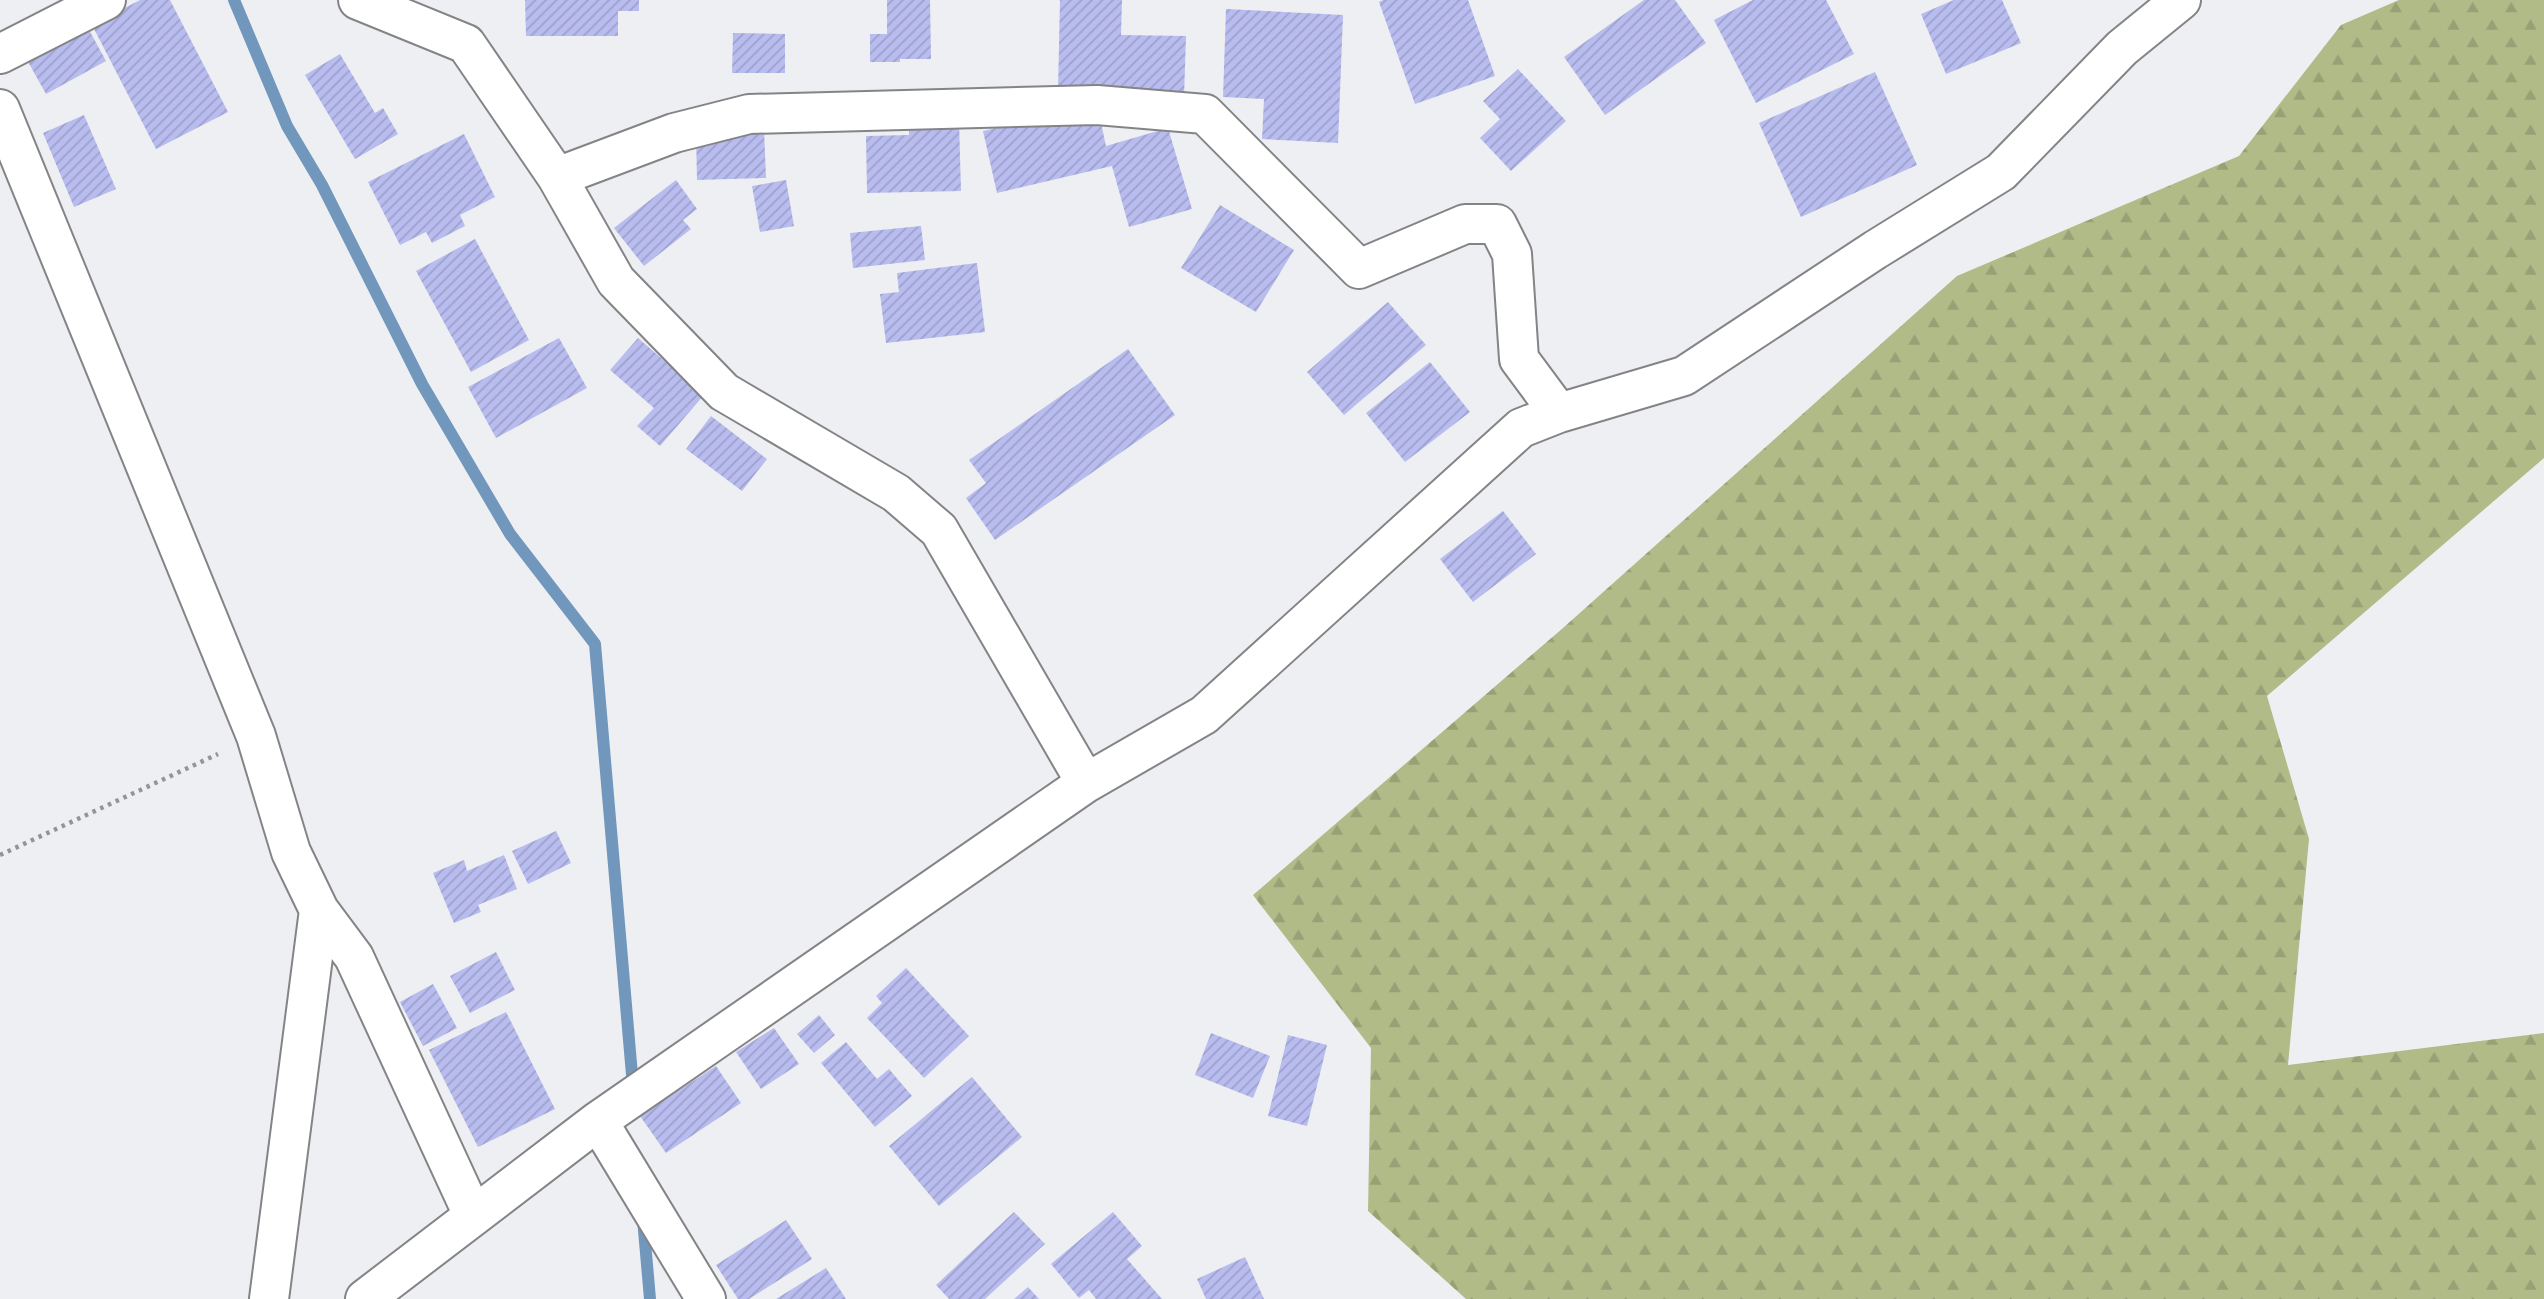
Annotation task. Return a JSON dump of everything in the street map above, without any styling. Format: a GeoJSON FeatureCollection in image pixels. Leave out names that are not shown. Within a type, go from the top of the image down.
{"type":"FeatureCollection","features":[{"type":"Feature","properties":{"kind":"street"},"geometry":{"type":"LineString","coordinates":[[0,54],[106,0]]}},
{"type":"Feature","properties":{"kind":"street"},"geometry":{"type":"LineString","coordinates":[[358,0],[466,44],[557,177],[616,281],[724,392],[896,493],[939,530],[1086,783]]}},
{"type":"Feature","properties":{"kind":"street"},"geometry":{"type":"LineString","coordinates":[[365,1299],[598,1121],[1086,783],[1204,716],[1521,428],[1559,413],[1684,376],[1875,250],[2001,172],[2122,48],[2181,0]]}},
{"type":"Feature","properties":{"kind":"street"},"geometry":{"type":"LineString","coordinates":[[557,177],[674,133],[749,114],[1097,105],[1205,114],[1359,269],[1465,224],[1497,224],[1512,254],[1519,359],[1559,413]]}},
{"type":"Feature","properties":{"kind":"street"},"geometry":{"type":"LineString","coordinates":[[2,119],[256,736],[291,852],[318,910],[354,957],[473,1215]]}},
{"type":"Feature","properties":{"kind":"street"},"geometry":{"type":"LineString","coordinates":[[269,1299],[318,910]]}},
{"type":"Feature","properties":{"kind":"street"},"geometry":{"type":"LineString","coordinates":[[598,1121],[706,1299]]}},
{"type":"Feature","properties":{"kind":"path"},"geometry":{"type":"LineString","coordinates":[[0,855],[256,736]]}},
{"type":"Feature","properties":{"kind":"green space"},"geometry":{"type":"Polygon","coordinates":[[[2399,0],[2544,0],[2544,458],[2267,696],[2309,839],[2288,1065],[2544,1033],[2544,1299],[1466,1299],[1368,1211],[1371,1048],[1253,895],[1563,628],[1957,276],[2239,156],[2341,25],[2399,0]]]}},
{"type":"Feature","properties":{"kind":"building"},"geometry":{"type":"Polygon","coordinates":[[[140,0],[170,0],[228,112],[156,149],[92,25],[140,0]]]}},
{"type":"Feature","properties":{"kind":"building"},"geometry":{"type":"Polygon","coordinates":[[[525,0],[639,0],[639,11],[618,11],[618,36],[526,36],[525,0]]]}},
{"type":"Feature","properties":{"kind":"building"},"geometry":{"type":"Polygon","coordinates":[[[887,0],[930,0],[931,59],[870,62],[870,34],[887,34],[887,0]]]}},
{"type":"Feature","properties":{"kind":"building"},"geometry":{"type":"Polygon","coordinates":[[[1060,0],[1122,0],[1121,35],[1186,36],[1184,97],[1058,92],[1060,0]]]}},
{"type":"Feature","properties":{"kind":"building"},"geometry":{"type":"Polygon","coordinates":[[[1468,0],[1495,76],[1415,104],[1379,2],[1468,0]]]}},
{"type":"Feature","properties":{"kind":"building"},"geometry":{"type":"Polygon","coordinates":[[[1644,0],[1675,0],[1706,43],[1605,115],[1564,57],[1644,0]]]}},
{"type":"Feature","properties":{"kind":"building"},"geometry":{"type":"Polygon","coordinates":[[[1753,0],[1826,0],[1854,54],[1756,103],[1714,20],[1753,0]]]}},
{"type":"Feature","properties":{"kind":"building"},"geometry":{"type":"Polygon","coordinates":[[[1954,0],[2002,0],[2021,43],[1946,74],[1921,14],[1954,0]]]}},
{"type":"Feature","properties":{"kind":"building"},"geometry":{"type":"Polygon","coordinates":[[[1226,9],[1343,15],[1338,143],[1262,139],[1264,99],[1223,97],[1226,9]]]}},
{"type":"Feature","properties":{"kind":"building"},"geometry":{"type":"Polygon","coordinates":[[[88,28],[106,61],[46,94],[27,60],[88,28]]]}},
{"type":"Feature","properties":{"kind":"building"},"geometry":{"type":"Polygon","coordinates":[[[733,33],[785,34],[785,73],[732,73],[733,33]]]}},
{"type":"Feature","properties":{"kind":"building"},"geometry":{"type":"Polygon","coordinates":[[[340,54],[375,113],[383,108],[398,134],[355,159],[305,75],[340,54]]]}},
{"type":"Feature","properties":{"kind":"building"},"geometry":{"type":"Polygon","coordinates":[[[1518,69],[1566,121],[1511,171],[1480,138],[1500,119],[1483,101],[1518,69]]]}},
{"type":"Feature","properties":{"kind":"building"},"geometry":{"type":"Polygon","coordinates":[[[1875,72],[1917,165],[1801,217],[1759,123],[1875,72]]]}},
{"type":"Feature","properties":{"kind":"building"},"geometry":{"type":"Polygon","coordinates":[[[1097,105],[1106,146],[1168,128],[1192,209],[1129,227],[1112,166],[997,193],[983,131],[1097,105]]]}},
{"type":"Feature","properties":{"kind":"building"},"geometry":{"type":"Polygon","coordinates":[[[84,115],[116,189],[74,207],[43,133],[84,115]]]}},
{"type":"Feature","properties":{"kind":"building"},"geometry":{"type":"Polygon","coordinates":[[[959,121],[961,191],[867,193],[866,136],[909,135],[909,122],[959,121]]]}},
{"type":"Feature","properties":{"kind":"building"},"geometry":{"type":"Polygon","coordinates":[[[764,131],[766,178],[697,180],[696,133],[764,131]]]}},
{"type":"Feature","properties":{"kind":"building"},"geometry":{"type":"Polygon","coordinates":[[[464,134],[495,197],[460,215],[465,226],[432,243],[426,232],[400,245],[368,182],[464,134]]]}},
{"type":"Feature","properties":{"kind":"building"},"geometry":{"type":"Polygon","coordinates":[[[676,180],[697,209],[683,220],[691,229],[644,266],[614,228],[676,180]]]}},
{"type":"Feature","properties":{"kind":"building"},"geometry":{"type":"Polygon","coordinates":[[[786,180],[794,226],[760,232],[752,186],[786,180]]]}},
{"type":"Feature","properties":{"kind":"building"},"geometry":{"type":"Polygon","coordinates":[[[1220,205],[1294,250],[1256,312],[1181,268],[1220,205]]]}},
{"type":"Feature","properties":{"kind":"building"},"geometry":{"type":"Polygon","coordinates":[[[921,226],[925,260],[853,268],[850,233],[921,226]]]}},
{"type":"Feature","properties":{"kind":"building"},"geometry":{"type":"Polygon","coordinates":[[[475,239],[529,340],[471,372],[416,271],[475,239]]]}},
{"type":"Feature","properties":{"kind":"building"},"geometry":{"type":"Polygon","coordinates":[[[977,263],[985,332],[886,343],[880,294],[899,292],[897,273],[977,263]]]}},
{"type":"Feature","properties":{"kind":"building"},"geometry":{"type":"Polygon","coordinates":[[[1388,302],[1426,345],[1344,415],[1307,372],[1388,302]]]}},
{"type":"Feature","properties":{"kind":"building"},"geometry":{"type":"Polygon","coordinates":[[[559,338],[587,388],[496,438],[468,387],[559,338]]]}},
{"type":"Feature","properties":{"kind":"building"},"geometry":{"type":"Polygon","coordinates":[[[638,338],[704,395],[660,446],[637,426],[654,408],[610,370],[638,338]]]}},
{"type":"Feature","properties":{"kind":"building"},"geometry":{"type":"Polygon","coordinates":[[[1128,349],[1175,415],[995,540],[966,498],[986,483],[969,460],[1128,349]]]}},
{"type":"Feature","properties":{"kind":"building"},"geometry":{"type":"Polygon","coordinates":[[[1430,362],[1470,412],[1405,462],[1366,413],[1430,362]]]}},
{"type":"Feature","properties":{"kind":"building"},"geometry":{"type":"Polygon","coordinates":[[[711,416],[767,459],[742,491],[686,449],[711,416]]]}},
{"type":"Feature","properties":{"kind":"building"},"geometry":{"type":"Polygon","coordinates":[[[1503,511],[1536,554],[1473,602],[1440,559],[1503,511]]]}},
{"type":"Feature","properties":{"kind":"building"},"geometry":{"type":"Polygon","coordinates":[[[556,831],[571,863],[528,884],[512,851],[556,831]]]}},
{"type":"Feature","properties":{"kind":"building"},"geometry":{"type":"Polygon","coordinates":[[[504,855],[517,889],[478,905],[481,912],[454,923],[433,873],[464,860],[467,871],[504,855]]]}},
{"type":"Feature","properties":{"kind":"building"},"geometry":{"type":"Polygon","coordinates":[[[496,952],[515,990],[470,1013],[450,976],[496,952]]]}},
{"type":"Feature","properties":{"kind":"building"},"geometry":{"type":"Polygon","coordinates":[[[906,968],[969,1036],[924,1078],[867,1018],[882,1003],[876,996],[906,968]]]}},
{"type":"Feature","properties":{"kind":"building"},"geometry":{"type":"Polygon","coordinates":[[[433,984],[457,1028],[423,1046],[400,1002],[433,984]]]}},
{"type":"Feature","properties":{"kind":"building"},"geometry":{"type":"Polygon","coordinates":[[[506,1012],[555,1109],[478,1147],[429,1050],[506,1012]]]}},
{"type":"Feature","properties":{"kind":"building"},"geometry":{"type":"Polygon","coordinates":[[[819,1015],[835,1035],[814,1053],[797,1034],[819,1015]]]}},
{"type":"Feature","properties":{"kind":"building"},"geometry":{"type":"Polygon","coordinates":[[[774,1028],[799,1064],[761,1089],[736,1052],[774,1028]]]}},
{"type":"Feature","properties":{"kind":"building"},"geometry":{"type":"Polygon","coordinates":[[[1211,1033],[1270,1056],[1253,1098],[1195,1075],[1211,1033]]]}},
{"type":"Feature","properties":{"kind":"building"},"geometry":{"type":"Polygon","coordinates":[[[1288,1035],[1327,1045],[1307,1126],[1268,1116],[1288,1035]]]}},
{"type":"Feature","properties":{"kind":"building"},"geometry":{"type":"Polygon","coordinates":[[[846,1042],[877,1079],[889,1069],[912,1096],[875,1127],[821,1063],[846,1042]]]}},
{"type":"Feature","properties":{"kind":"building"},"geometry":{"type":"Polygon","coordinates":[[[716,1066],[741,1103],[666,1153],[640,1116],[716,1066]]]}},
{"type":"Feature","properties":{"kind":"building"},"geometry":{"type":"Polygon","coordinates":[[[972,1077],[1022,1137],[939,1206],[889,1146],[972,1077]]]}},
{"type":"Feature","properties":{"kind":"building"},"geometry":{"type":"Polygon","coordinates":[[[1014,1212],[1045,1244],[985,1299],[949,1299],[936,1285],[1014,1212]]]}},
{"type":"Feature","properties":{"kind":"building"},"geometry":{"type":"Polygon","coordinates":[[[1113,1212],[1142,1246],[1127,1259],[1162,1299],[1096,1299],[1089,1290],[1079,1298],[1051,1264],[1113,1212]]]}},
{"type":"Feature","properties":{"kind":"building"},"geometry":{"type":"Polygon","coordinates":[[[786,1220],[812,1259],[749,1299],[738,1299],[716,1265],[786,1220]]]}},
{"type":"Feature","properties":{"kind":"building"},"geometry":{"type":"Polygon","coordinates":[[[1245,1257],[1264,1299],[1206,1299],[1197,1279],[1245,1257]]]}},
{"type":"Feature","properties":{"kind":"building"},"geometry":{"type":"Polygon","coordinates":[[[826,1268],[846,1299],[776,1299],[826,1268]]]}},
{"type":"Feature","properties":{"kind":"building"},"geometry":{"type":"Polygon","coordinates":[[[1028,1287],[1039,1299],[1014,1299],[1028,1287]]]}},
{"type":"Feature","properties":{"kind":"waterway"},"geometry":{"type":"LineString","coordinates":[[234,0],[287,126],[322,185],[422,384],[510,534],[595,644],[632,1075]]}},
{"type":"Feature","properties":{"kind":"waterway"},"geometry":{"type":"LineString","coordinates":[[643,1219],[650,1299]]}}]}
